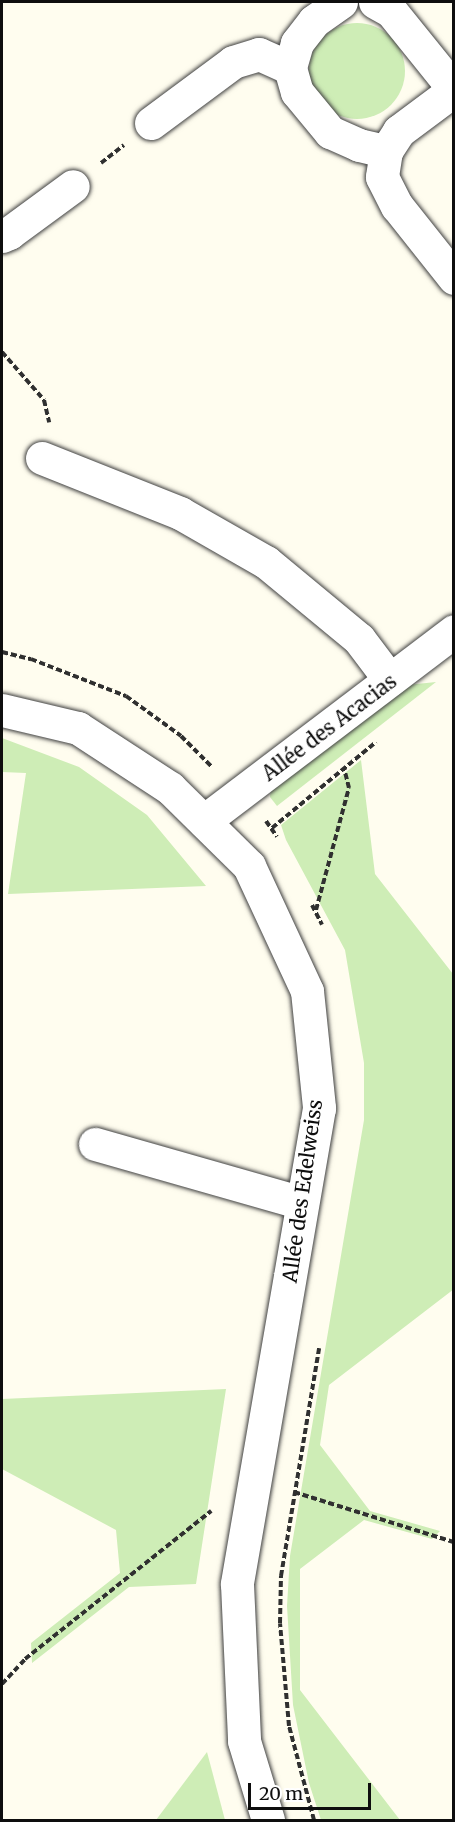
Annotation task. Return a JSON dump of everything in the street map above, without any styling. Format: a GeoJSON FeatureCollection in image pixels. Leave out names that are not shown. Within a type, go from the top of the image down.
{"type":"FeatureCollection","features":[{"type":"Feature","properties":{"kind":"street"},"geometry":{"type":"LineString","coordinates":[[341,2],[314,21],[297,43],[290,68],[297,92],[330,132],[359,145],[386,151]]}},
{"type":"Feature","properties":{"kind":"street"},"geometry":{"type":"LineString","coordinates":[[375,2],[391,11],[453,90],[399,131],[386,151],[382,177],[392,196],[453,278]]}},
{"type":"Feature","properties":{"kind":"street"},"geometry":{"type":"LineString","coordinates":[[152,123],[232,62],[259,54],[290,68]]}},
{"type":"Feature","properties":{"kind":"street"},"geometry":{"type":"LineString","coordinates":[[2,236],[73,186]]}},
{"type":"Feature","properties":{"kind":"street"},"geometry":{"type":"LineString","coordinates":[[42,458],[180,513],[266,562],[359,639],[390,680]]}},
{"type":"Feature","properties":{"kind":"street","name":"Allée des Acacias"},"geometry":{"type":"LineString","coordinates":[[204,821],[390,680],[449,643]]}},
{"type":"Feature","properties":{"kind":"street","name":"Allée des Edelweiss"},"geometry":{"type":"LineString","coordinates":[[2,710],[78,728],[170,788],[249,866],[307,991],[318,1107],[237,1584],[244,1741],[268,1821]]}},
{"type":"Feature","properties":{"kind":"street"},"geometry":{"type":"LineString","coordinates":[[95,1144],[302,1203]]}},
{"type":"Feature","properties":{"kind":"path"},"geometry":{"type":"LineString","coordinates":[[124,145],[152,123]]}},
{"type":"Feature","properties":{"kind":"path"},"geometry":{"type":"LineString","coordinates":[[73,186],[152,123]]}},
{"type":"Feature","properties":{"kind":"path"},"geometry":{"type":"LineString","coordinates":[[2,352],[44,400],[50,428],[42,458]]}},
{"type":"Feature","properties":{"kind":"path"},"geometry":{"type":"LineString","coordinates":[[272,828],[381,738]]}},
{"type":"Feature","properties":{"kind":"path"},"geometry":{"type":"LineString","coordinates":[[315,911],[349,788],[344,768]]}},
{"type":"Feature","properties":{"kind":"green space"},"geometry":{"type":"Polygon","coordinates":[[[348,23],[366,23],[384,31],[397,44],[405,62],[402,90],[384,111],[366,119],[348,119],[330,111],[317,98],[309,80],[309,62],[317,44],[330,31],[348,23]]]}},
{"type":"Feature","properties":{"kind":"green space"},"geometry":{"type":"Polygon","coordinates":[[[436,682],[277,806],[270,797],[271,787],[407,685],[436,682]]]}},
{"type":"Feature","properties":{"kind":"green space"},"geometry":{"type":"Polygon","coordinates":[[[2,738],[79,767],[147,815],[206,886],[8,894],[26,773],[2,772],[2,738]]]}},
{"type":"Feature","properties":{"kind":"green space"},"geometry":{"type":"Polygon","coordinates":[[[361,760],[375,874],[453,974],[454,1289],[329,1385],[320,1445],[370,1511],[440,1531],[432,1539],[364,1520],[300,1569],[300,1690],[400,1820],[321,1820],[309,1783],[293,1705],[287,1606],[290,1556],[364,1120],[364,1063],[345,950],[286,840],[281,825],[361,760]]]}},
{"type":"Feature","properties":{"kind":"green space"},"geometry":{"type":"Polygon","coordinates":[[[226,1389],[196,1584],[129,1587],[32,1663],[31,1643],[120,1573],[116,1530],[2,1469],[2,1399],[226,1389]]]}},
{"type":"Feature","properties":{"kind":"green space"},"geometry":{"type":"Polygon","coordinates":[[[207,1752],[225,1820],[156,1820],[207,1752]]]}}]}
